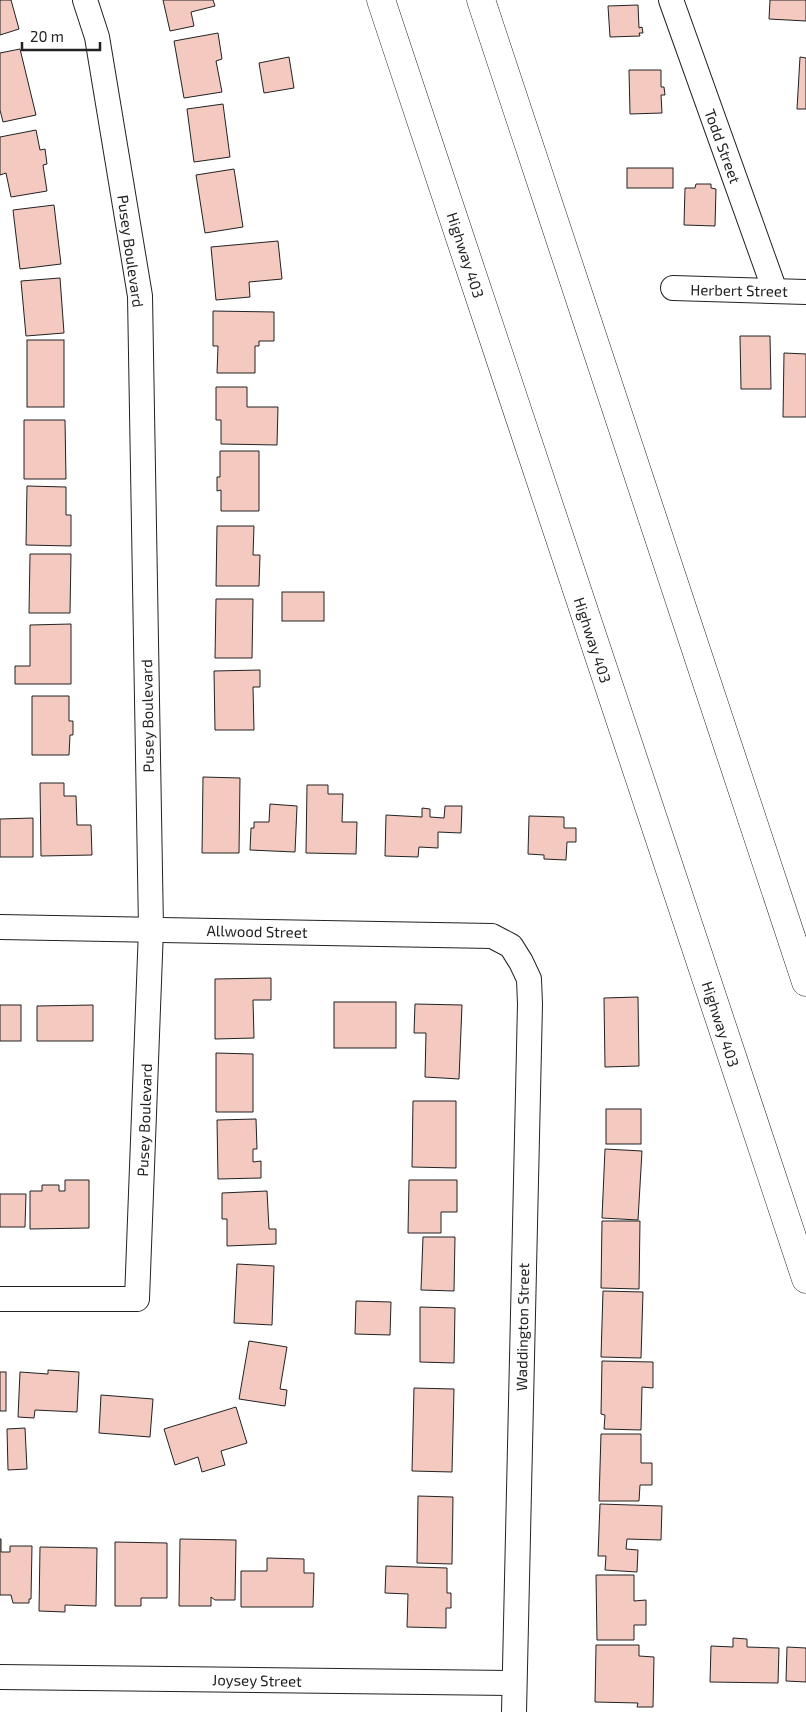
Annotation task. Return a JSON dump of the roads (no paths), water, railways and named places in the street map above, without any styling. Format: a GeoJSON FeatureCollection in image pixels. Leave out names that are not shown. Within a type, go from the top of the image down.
{"type":"FeatureCollection","features":[{"type":"Feature","properties":{"kind":"highway","name":"Highway 403"},"geometry":{"type":"LineString","coordinates":[[381,0],[806,1280]]}},
{"type":"Feature","properties":{"kind":"highway"},"geometry":{"type":"LineString","coordinates":[[481,0],[806,982]]}},
{"type":"Feature","properties":{"kind":"street","name":"Pusey Boulevard"},"geometry":{"type":"LineString","coordinates":[[0,1299],[137,1300],[151,929],[140,296],[97,37],[85,0]]}},
{"type":"Feature","properties":{"kind":"street","name":"Todd Street"},"geometry":{"type":"LineString","coordinates":[[671,0],[775,291]]}},
{"type":"Feature","properties":{"kind":"street","name":"Herbert Street"},"geometry":{"type":"LineString","coordinates":[[673,288],[806,292]]}},
{"type":"Feature","properties":{"kind":"street","name":"Allwood Street"},"geometry":{"type":"LineString","coordinates":[[0,927],[492,936],[511,946]]}},
{"type":"Feature","properties":{"kind":"street","name":"Waddington Street"},"geometry":{"type":"LineString","coordinates":[[511,946],[522,962],[529,979],[530,1004],[514,1712]]}},
{"type":"Feature","properties":{"kind":"street","name":"Joysey Street"},"geometry":{"type":"LineString","coordinates":[[0,1677],[514,1683]]}}]}
